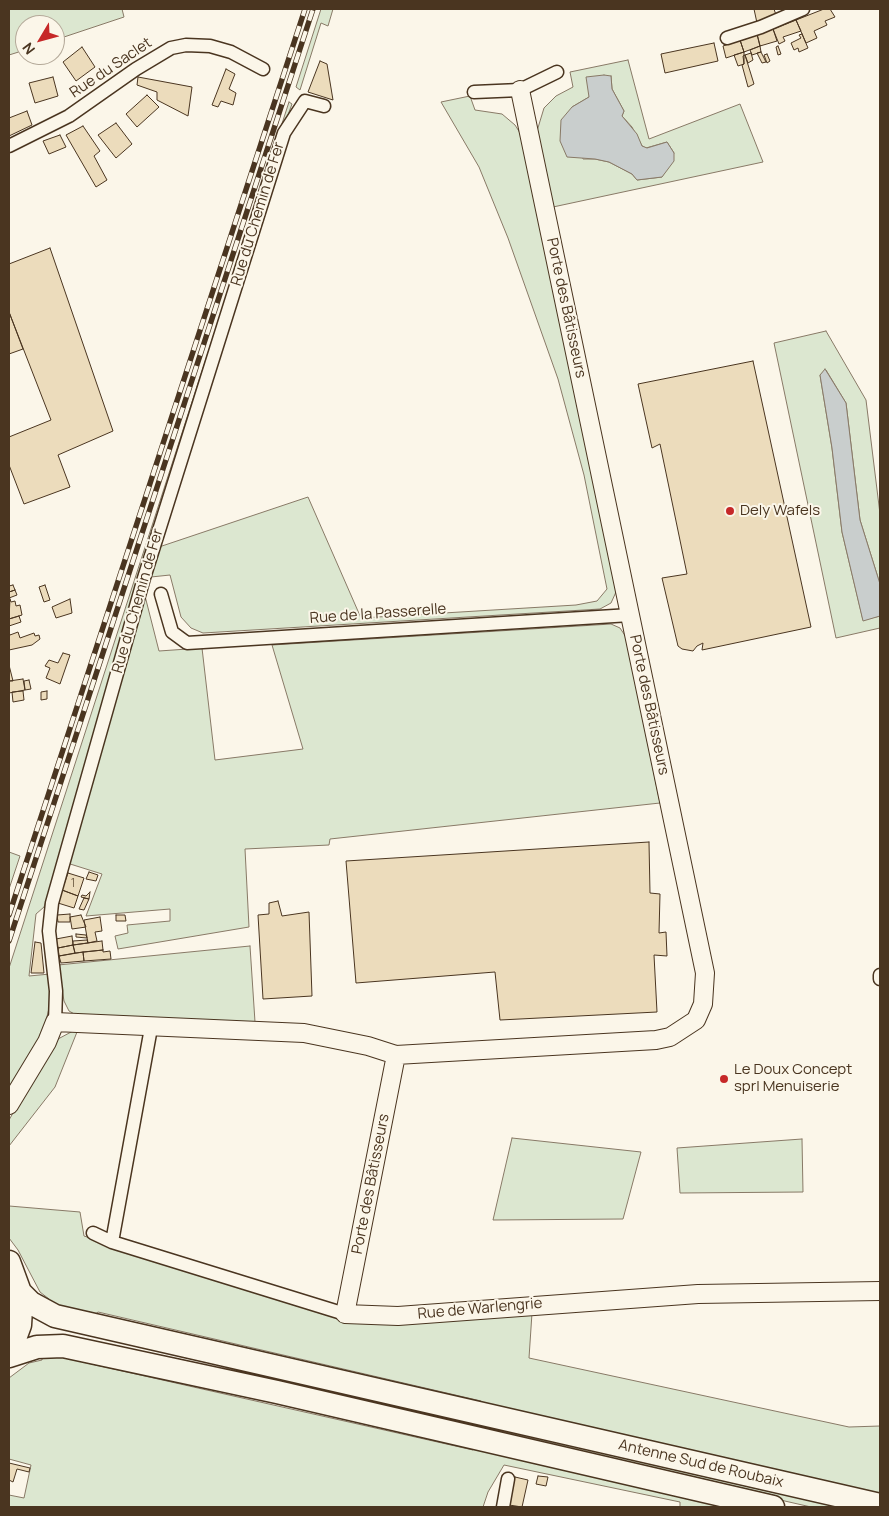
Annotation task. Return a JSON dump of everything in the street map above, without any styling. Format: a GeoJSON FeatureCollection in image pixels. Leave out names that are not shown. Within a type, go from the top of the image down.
{"type":"FeatureCollection","features":[{"type":"Feature","properties":{"kind":"highway"},"geometry":{"type":"LineString","coordinates":[[9,1262],[20,1292],[20,1325],[9,1355]]}},
{"type":"Feature","properties":{"kind":"highway","name":"Antenne Sud de Roubaix"},"geometry":{"type":"LineString","coordinates":[[20,1292],[32,1303],[55,1316],[880,1505]]}},
{"type":"Feature","properties":{"kind":"highway","name":"Antenne Sud de Roubaix"},"geometry":{"type":"LineString","coordinates":[[9,1355],[37,1347],[63,1346],[517,1447],[773,1507]]}},
{"type":"Feature","properties":{"kind":"street"},"geometry":{"type":"LineString","coordinates":[[728,38],[767,25],[803,9]]}},
{"type":"Feature","properties":{"kind":"street","name":"Rue du Saclet"},"geometry":{"type":"LineString","coordinates":[[9,146],[69,116],[136,69],[171,48],[186,44],[210,46],[231,52],[263,69]]}},
{"type":"Feature","properties":{"kind":"street"},"geometry":{"type":"LineString","coordinates":[[474,92],[520,90],[557,72]]}},
{"type":"Feature","properties":{"kind":"street","name":"Porte des Bâtisseurs"},"geometry":{"type":"LineString","coordinates":[[55,1022],[151,1028],[304,1033],[368,1046],[396,1055],[656,1040],[670,1037],[696,1020],[703,1004],[705,973],[520,90]]}},
{"type":"Feature","properties":{"kind":"street","name":"Rue du Chemin de Fer"},"geometry":{"type":"LineString","coordinates":[[9,1105],[15,1091],[47,1042],[55,1022],[56,991],[49,930],[52,903],[144,578],[272,170],[284,132],[305,101],[324,106]]}},
{"type":"Feature","properties":{"kind":"street","name":"Rue de la Passerelle"},"geometry":{"type":"LineString","coordinates":[[161,594],[172,632],[187,643],[630,615]]}},
{"type":"Feature","properties":{"kind":"street"},"geometry":{"type":"LineString","coordinates":[[112,1242],[151,1028]]}},
{"type":"Feature","properties":{"kind":"street","name":"Porte des Bâtisseurs"},"geometry":{"type":"LineString","coordinates":[[345,1314],[396,1055]]}},
{"type":"Feature","properties":{"kind":"street","name":"Rue de Warlengrie"},"geometry":{"type":"LineString","coordinates":[[93,1233],[112,1242],[345,1314],[398,1316],[698,1294],[880,1290]]}},
{"type":"Feature","properties":{"kind":"street"},"geometry":{"type":"LineString","coordinates":[[503,1507],[508,1479]]}},
{"type":"Feature","properties":{"kind":"green space"},"geometry":{"type":"Polygon","coordinates":[[[9,9],[122,9],[124,17],[65,37],[65,15],[15,15],[15,53],[9,55],[9,9]]]}},
{"type":"Feature","properties":{"kind":"green space"},"geometry":{"type":"Polygon","coordinates":[[[321,9],[333,9],[328,26],[321,23],[300,90],[296,87],[321,9]]]}},
{"type":"Feature","properties":{"kind":"green space"},"geometry":{"type":"Polygon","coordinates":[[[628,60],[649,139],[740,104],[763,162],[553,207],[537,131],[544,108],[556,96],[573,87],[570,72],[628,60]],[[611,76],[589,97],[572,107],[583,159],[609,162],[632,174],[637,180],[662,177],[674,153],[667,142],[646,148],[642,146],[632,127],[622,116],[624,111],[612,89],[611,76]]]}},
{"type":"Feature","properties":{"kind":"green space"},"geometry":{"type":"Polygon","coordinates":[[[470,96],[475,110],[502,114],[515,125],[522,136],[615,576],[616,592],[611,603],[600,609],[203,633],[191,628],[181,617],[170,575],[151,577],[145,596],[159,651],[202,648],[215,760],[303,749],[272,645],[611,624],[620,628],[626,637],[660,803],[330,839],[329,845],[245,849],[249,927],[118,949],[115,936],[128,933],[127,925],[170,921],[170,909],[86,916],[102,874],[67,863],[156,548],[308,497],[361,618],[576,605],[597,601],[607,589],[584,475],[558,379],[508,238],[479,167],[441,102],[470,96]]]}},
{"type":"Feature","properties":{"kind":"green space"},"geometry":{"type":"Polygon","coordinates":[[[289,102],[292,104],[282,131],[59,860],[44,907],[36,914],[29,976],[50,974],[51,1000],[41,1041],[9,1091],[9,968],[289,102]]]}},
{"type":"Feature","properties":{"kind":"green space"},"geometry":{"type":"Polygon","coordinates":[[[826,331],[866,400],[880,514],[880,584],[860,520],[846,403],[826,370],[820,375],[832,448],[842,532],[863,620],[880,616],[880,628],[836,638],[774,343],[826,331]]]}},
{"type":"Feature","properties":{"kind":"green space"},"geometry":{"type":"Polygon","coordinates":[[[9,852],[20,856],[9,889],[9,852]]]}},
{"type":"Feature","properties":{"kind":"green space"},"geometry":{"type":"Polygon","coordinates":[[[250,946],[255,1022],[78,1016],[69,1011],[64,1001],[58,965],[250,946]]]}},
{"type":"Feature","properties":{"kind":"green space"},"geometry":{"type":"Polygon","coordinates":[[[73,1031],[77,1032],[55,1087],[9,1146],[9,1120],[58,1039],[73,1031]]]}},
{"type":"Feature","properties":{"kind":"green space"},"geometry":{"type":"Polygon","coordinates":[[[512,1138],[641,1152],[623,1219],[493,1220],[512,1138]]]}},
{"type":"Feature","properties":{"kind":"green space"},"geometry":{"type":"Polygon","coordinates":[[[802,1139],[803,1192],[680,1193],[677,1148],[802,1139]]]}},
{"type":"Feature","properties":{"kind":"green space"},"geometry":{"type":"Polygon","coordinates":[[[9,1206],[80,1212],[84,1236],[323,1314],[355,1321],[532,1313],[529,1358],[849,1427],[880,1426],[880,1495],[485,1407],[481,1401],[98,1312],[93,1316],[48,1304],[49,1299],[40,1292],[18,1250],[9,1238],[9,1206]]]}},
{"type":"Feature","properties":{"kind":"green space"},"geometry":{"type":"Polygon","coordinates":[[[42,1355],[82,1358],[87,1363],[473,1450],[477,1446],[743,1507],[680,1507],[680,1502],[504,1465],[488,1492],[483,1507],[9,1507],[9,1495],[24,1498],[31,1465],[9,1459],[9,1378],[29,1363],[42,1360],[42,1355]]]}},
{"type":"Feature","properties":{"kind":"green space"},"geometry":{"type":"Polygon","coordinates":[[[524,1430],[852,1507],[811,1507],[610,1461],[521,1440],[524,1430]]]}},
{"type":"Feature","properties":{"kind":"shaded area"},"geometry":{"type":"Polygon","coordinates":[[[611,76],[612,89],[624,111],[622,116],[637,134],[642,146],[647,148],[667,142],[674,153],[674,161],[662,177],[637,180],[632,174],[609,162],[567,157],[560,141],[561,120],[572,107],[589,97],[586,77],[611,76]]]}},
{"type":"Feature","properties":{"kind":"shaded area"},"geometry":{"type":"Polygon","coordinates":[[[825,369],[846,403],[860,520],[880,584],[880,616],[863,621],[842,532],[832,448],[820,375],[825,369]]]}},
{"type":"Feature","properties":{"kind":"building"},"geometry":{"type":"Polygon","coordinates":[[[754,9],[774,9],[776,15],[757,23],[754,9]]]}},
{"type":"Feature","properties":{"kind":"building"},"geometry":{"type":"Polygon","coordinates":[[[824,9],[830,9],[835,17],[825,21],[827,25],[814,31],[817,38],[806,43],[796,20],[824,9]]]}},
{"type":"Feature","properties":{"kind":"building"},"geometry":{"type":"Polygon","coordinates":[[[796,20],[801,31],[783,37],[785,41],[779,44],[773,29],[796,20]]]}},
{"type":"Feature","properties":{"kind":"building"},"geometry":{"type":"Polygon","coordinates":[[[773,29],[777,41],[760,46],[757,34],[773,29]]]}},
{"type":"Feature","properties":{"kind":"building"},"geometry":{"type":"Polygon","coordinates":[[[757,34],[760,46],[744,52],[740,40],[757,34]]]}},
{"type":"Feature","properties":{"kind":"building"},"geometry":{"type":"Polygon","coordinates":[[[802,34],[808,48],[799,52],[798,48],[794,50],[791,43],[801,38],[799,35],[802,34]]]}},
{"type":"Feature","properties":{"kind":"building"},"geometry":{"type":"Polygon","coordinates":[[[740,40],[744,52],[726,58],[723,46],[740,40]]]}},
{"type":"Feature","properties":{"kind":"building"},"geometry":{"type":"Polygon","coordinates":[[[714,43],[718,61],[665,73],[661,54],[714,43]]]}},
{"type":"Feature","properties":{"kind":"building"},"geometry":{"type":"Polygon","coordinates":[[[760,46],[761,52],[752,55],[750,50],[760,46]]]}},
{"type":"Feature","properties":{"kind":"building"},"geometry":{"type":"Polygon","coordinates":[[[778,46],[781,54],[778,55],[776,47],[778,46]]]}},
{"type":"Feature","properties":{"kind":"building"},"geometry":{"type":"Polygon","coordinates":[[[82,47],[95,67],[76,81],[65,65],[65,60],[82,47]]]}},
{"type":"Feature","properties":{"kind":"building"},"geometry":{"type":"Polygon","coordinates":[[[744,52],[744,64],[738,66],[734,55],[744,52]]]}},
{"type":"Feature","properties":{"kind":"building"},"geometry":{"type":"Polygon","coordinates":[[[761,52],[766,62],[762,63],[757,53],[761,52]]]}},
{"type":"Feature","properties":{"kind":"building"},"geometry":{"type":"Polygon","coordinates":[[[751,53],[753,60],[748,63],[745,55],[751,53]]]}},
{"type":"Feature","properties":{"kind":"building"},"geometry":{"type":"Polygon","coordinates":[[[767,54],[770,61],[767,63],[764,55],[767,54]]]}},
{"type":"Feature","properties":{"kind":"building"},"geometry":{"type":"Polygon","coordinates":[[[745,55],[754,84],[748,87],[742,65],[744,64],[743,56],[745,55]]]}},
{"type":"Feature","properties":{"kind":"building"},"geometry":{"type":"Polygon","coordinates":[[[320,61],[327,64],[333,100],[308,92],[320,61]]]}},
{"type":"Feature","properties":{"kind":"building"},"geometry":{"type":"Polygon","coordinates":[[[226,69],[235,74],[229,89],[236,93],[233,105],[221,101],[218,107],[212,105],[226,69]]]}},
{"type":"Feature","properties":{"kind":"building"},"geometry":{"type":"Polygon","coordinates":[[[53,77],[58,96],[35,103],[29,83],[53,77]]]}},
{"type":"Feature","properties":{"kind":"building"},"geometry":{"type":"Polygon","coordinates":[[[138,77],[192,87],[188,116],[157,100],[157,92],[137,85],[138,77]]]}},
{"type":"Feature","properties":{"kind":"building"},"geometry":{"type":"Polygon","coordinates":[[[147,95],[159,107],[137,127],[126,114],[147,95]]]}},
{"type":"Feature","properties":{"kind":"building"},"geometry":{"type":"Polygon","coordinates":[[[27,111],[32,125],[9,136],[9,118],[27,111]]]}},
{"type":"Feature","properties":{"kind":"building"},"geometry":{"type":"Polygon","coordinates":[[[116,123],[132,144],[116,158],[98,135],[116,123]]]}},
{"type":"Feature","properties":{"kind":"building"},"geometry":{"type":"Polygon","coordinates":[[[83,126],[100,151],[94,156],[107,180],[96,187],[66,135],[83,126]]]}},
{"type":"Feature","properties":{"kind":"building"},"geometry":{"type":"Polygon","coordinates":[[[60,135],[66,147],[49,154],[43,141],[60,135]]]}},
{"type":"Feature","properties":{"kind":"building"},"geometry":{"type":"Polygon","coordinates":[[[50,248],[113,431],[58,455],[70,487],[24,504],[9,465],[9,437],[51,420],[9,312],[9,264],[50,248]]]}},
{"type":"Feature","properties":{"kind":"building"},"geometry":{"type":"Polygon","coordinates":[[[9,312],[23,349],[9,354],[9,312]]]}},
{"type":"Feature","properties":{"kind":"building","name":"Dely Wafels"},"geometry":{"type":"Polygon","coordinates":[[[753,361],[811,627],[702,650],[703,643],[693,651],[682,649],[678,646],[662,578],[687,574],[660,444],[652,448],[638,384],[753,361]]]}},
{"type":"Feature","properties":{"kind":"building"},"geometry":{"type":"Polygon","coordinates":[[[13,585],[15,590],[9,592],[9,586],[13,585]]]}},
{"type":"Feature","properties":{"kind":"building"},"geometry":{"type":"Polygon","coordinates":[[[45,585],[50,600],[44,602],[39,587],[45,585]]]}},
{"type":"Feature","properties":{"kind":"building"},"geometry":{"type":"Polygon","coordinates":[[[15,590],[17,595],[9,598],[9,592],[15,590]]]}},
{"type":"Feature","properties":{"kind":"building"},"geometry":{"type":"Polygon","coordinates":[[[10,599],[11,602],[15,601],[16,606],[20,605],[22,615],[9,619],[10,599]]]}},
{"type":"Feature","properties":{"kind":"building"},"geometry":{"type":"Polygon","coordinates":[[[70,599],[72,613],[56,618],[52,607],[70,599]]]}},
{"type":"Feature","properties":{"kind":"building"},"geometry":{"type":"Polygon","coordinates":[[[19,616],[21,622],[9,626],[9,619],[19,616]]]}},
{"type":"Feature","properties":{"kind":"building"},"geometry":{"type":"Polygon","coordinates":[[[9,632],[10,635],[18,632],[20,638],[34,633],[35,636],[39,635],[40,639],[32,645],[9,650],[9,632]]]}},
{"type":"Feature","properties":{"kind":"building"},"geometry":{"type":"Polygon","coordinates":[[[63,653],[70,655],[60,684],[46,678],[50,668],[45,666],[49,660],[58,663],[63,653]]]}},
{"type":"Feature","properties":{"kind":"building"},"geometry":{"type":"Polygon","coordinates":[[[9,665],[13,681],[9,681],[9,665]]]}},
{"type":"Feature","properties":{"kind":"building"},"geometry":{"type":"Polygon","coordinates":[[[23,679],[25,690],[9,693],[9,681],[23,679]]]}},
{"type":"Feature","properties":{"kind":"building"},"geometry":{"type":"Polygon","coordinates":[[[29,680],[31,689],[25,690],[24,681],[29,680]]]}},
{"type":"Feature","properties":{"kind":"building"},"geometry":{"type":"Polygon","coordinates":[[[23,691],[24,700],[13,702],[12,692],[23,691]]]}},
{"type":"Feature","properties":{"kind":"building"},"geometry":{"type":"Polygon","coordinates":[[[47,691],[47,699],[41,700],[41,692],[47,691]]]}},
{"type":"Feature","properties":{"kind":"building"},"geometry":{"type":"Polygon","coordinates":[[[649,842],[650,893],[660,894],[659,933],[666,932],[667,956],[654,955],[657,1012],[500,1020],[495,972],[356,983],[346,861],[649,842]]]}},
{"type":"Feature","properties":{"kind":"building"},"geometry":{"type":"Polygon","coordinates":[[[89,872],[98,875],[96,881],[86,879],[89,872]]]}},
{"type":"Feature","properties":{"kind":"building"},"geometry":{"type":"Polygon","coordinates":[[[68,873],[84,878],[78,896],[62,890],[68,873]]]}},
{"type":"Feature","properties":{"kind":"building"},"geometry":{"type":"Polygon","coordinates":[[[62,890],[78,896],[74,908],[58,903],[62,890]]]}},
{"type":"Feature","properties":{"kind":"building"},"geometry":{"type":"Polygon","coordinates":[[[90,892],[89,899],[81,897],[82,895],[86,896],[90,892]]]}},
{"type":"Feature","properties":{"kind":"building"},"geometry":{"type":"Polygon","coordinates":[[[84,898],[89,899],[84,910],[79,909],[84,898]]]}},
{"type":"Feature","properties":{"kind":"building"},"geometry":{"type":"Polygon","coordinates":[[[278,901],[282,916],[309,912],[312,996],[263,999],[258,915],[269,914],[269,903],[278,901]]]}},
{"type":"Feature","properties":{"kind":"building"},"geometry":{"type":"Polygon","coordinates":[[[70,914],[70,922],[58,922],[57,915],[70,914]]]}},
{"type":"Feature","properties":{"kind":"building"},"geometry":{"type":"Polygon","coordinates":[[[81,915],[86,927],[72,929],[70,917],[81,915]]]}},
{"type":"Feature","properties":{"kind":"building"},"geometry":{"type":"Polygon","coordinates":[[[116,915],[125,915],[126,921],[116,921],[116,915]]]}},
{"type":"Feature","properties":{"kind":"building"},"geometry":{"type":"Polygon","coordinates":[[[100,917],[102,931],[95,932],[97,941],[88,943],[84,920],[100,917]]]}},
{"type":"Feature","properties":{"kind":"building"},"geometry":{"type":"Polygon","coordinates":[[[76,934],[86,935],[87,938],[76,937],[76,934]]]}},
{"type":"Feature","properties":{"kind":"building"},"geometry":{"type":"Polygon","coordinates":[[[72,936],[73,945],[58,948],[56,939],[72,936]]]}},
{"type":"Feature","properties":{"kind":"building"},"geometry":{"type":"Polygon","coordinates":[[[87,940],[88,943],[73,945],[73,941],[87,940]]]}},
{"type":"Feature","properties":{"kind":"building"},"geometry":{"type":"Polygon","coordinates":[[[102,941],[103,950],[75,953],[73,945],[102,941]]]}},
{"type":"Feature","properties":{"kind":"building"},"geometry":{"type":"Polygon","coordinates":[[[35,942],[41,943],[44,973],[31,973],[35,942]]]}},
{"type":"Feature","properties":{"kind":"building"},"geometry":{"type":"Polygon","coordinates":[[[73,945],[75,953],[59,956],[58,948],[73,945]]]}},
{"type":"Feature","properties":{"kind":"building"},"geometry":{"type":"Polygon","coordinates":[[[103,950],[103,952],[110,951],[111,959],[84,961],[83,952],[103,950]]]}},
{"type":"Feature","properties":{"kind":"building"},"geometry":{"type":"Polygon","coordinates":[[[83,952],[84,961],[61,963],[59,956],[83,952]]]}},
{"type":"Feature","properties":{"kind":"building"},"geometry":{"type":"Polygon","coordinates":[[[9,1463],[30,1468],[29,1472],[17,1469],[13,1482],[9,1480],[9,1463]]]}},
{"type":"Feature","properties":{"kind":"building"},"geometry":{"type":"Polygon","coordinates":[[[538,1476],[548,1477],[546,1486],[536,1484],[538,1476]]]}},
{"type":"Feature","properties":{"kind":"building"},"geometry":{"type":"Polygon","coordinates":[[[515,1477],[528,1480],[522,1507],[509,1505],[515,1477]]]}},
{"type":"Feature","properties":{"kind":"railway"},"geometry":{"type":"LineString","coordinates":[[9,915],[305,9]]}},
{"type":"Feature","properties":{"kind":"railway"},"geometry":{"type":"LineString","coordinates":[[9,941],[313,9]]}},
{"type":"Feature","properties":{"kind":"place","name":"Dely Wafels"},"geometry":{"type":"Point","coordinates":[730,511]}},
{"type":"Feature","properties":{"kind":"place","name":"Le Doux Concept sprl Menuiserie"},"geometry":{"type":"Point","coordinates":[724,1079]}}]}
